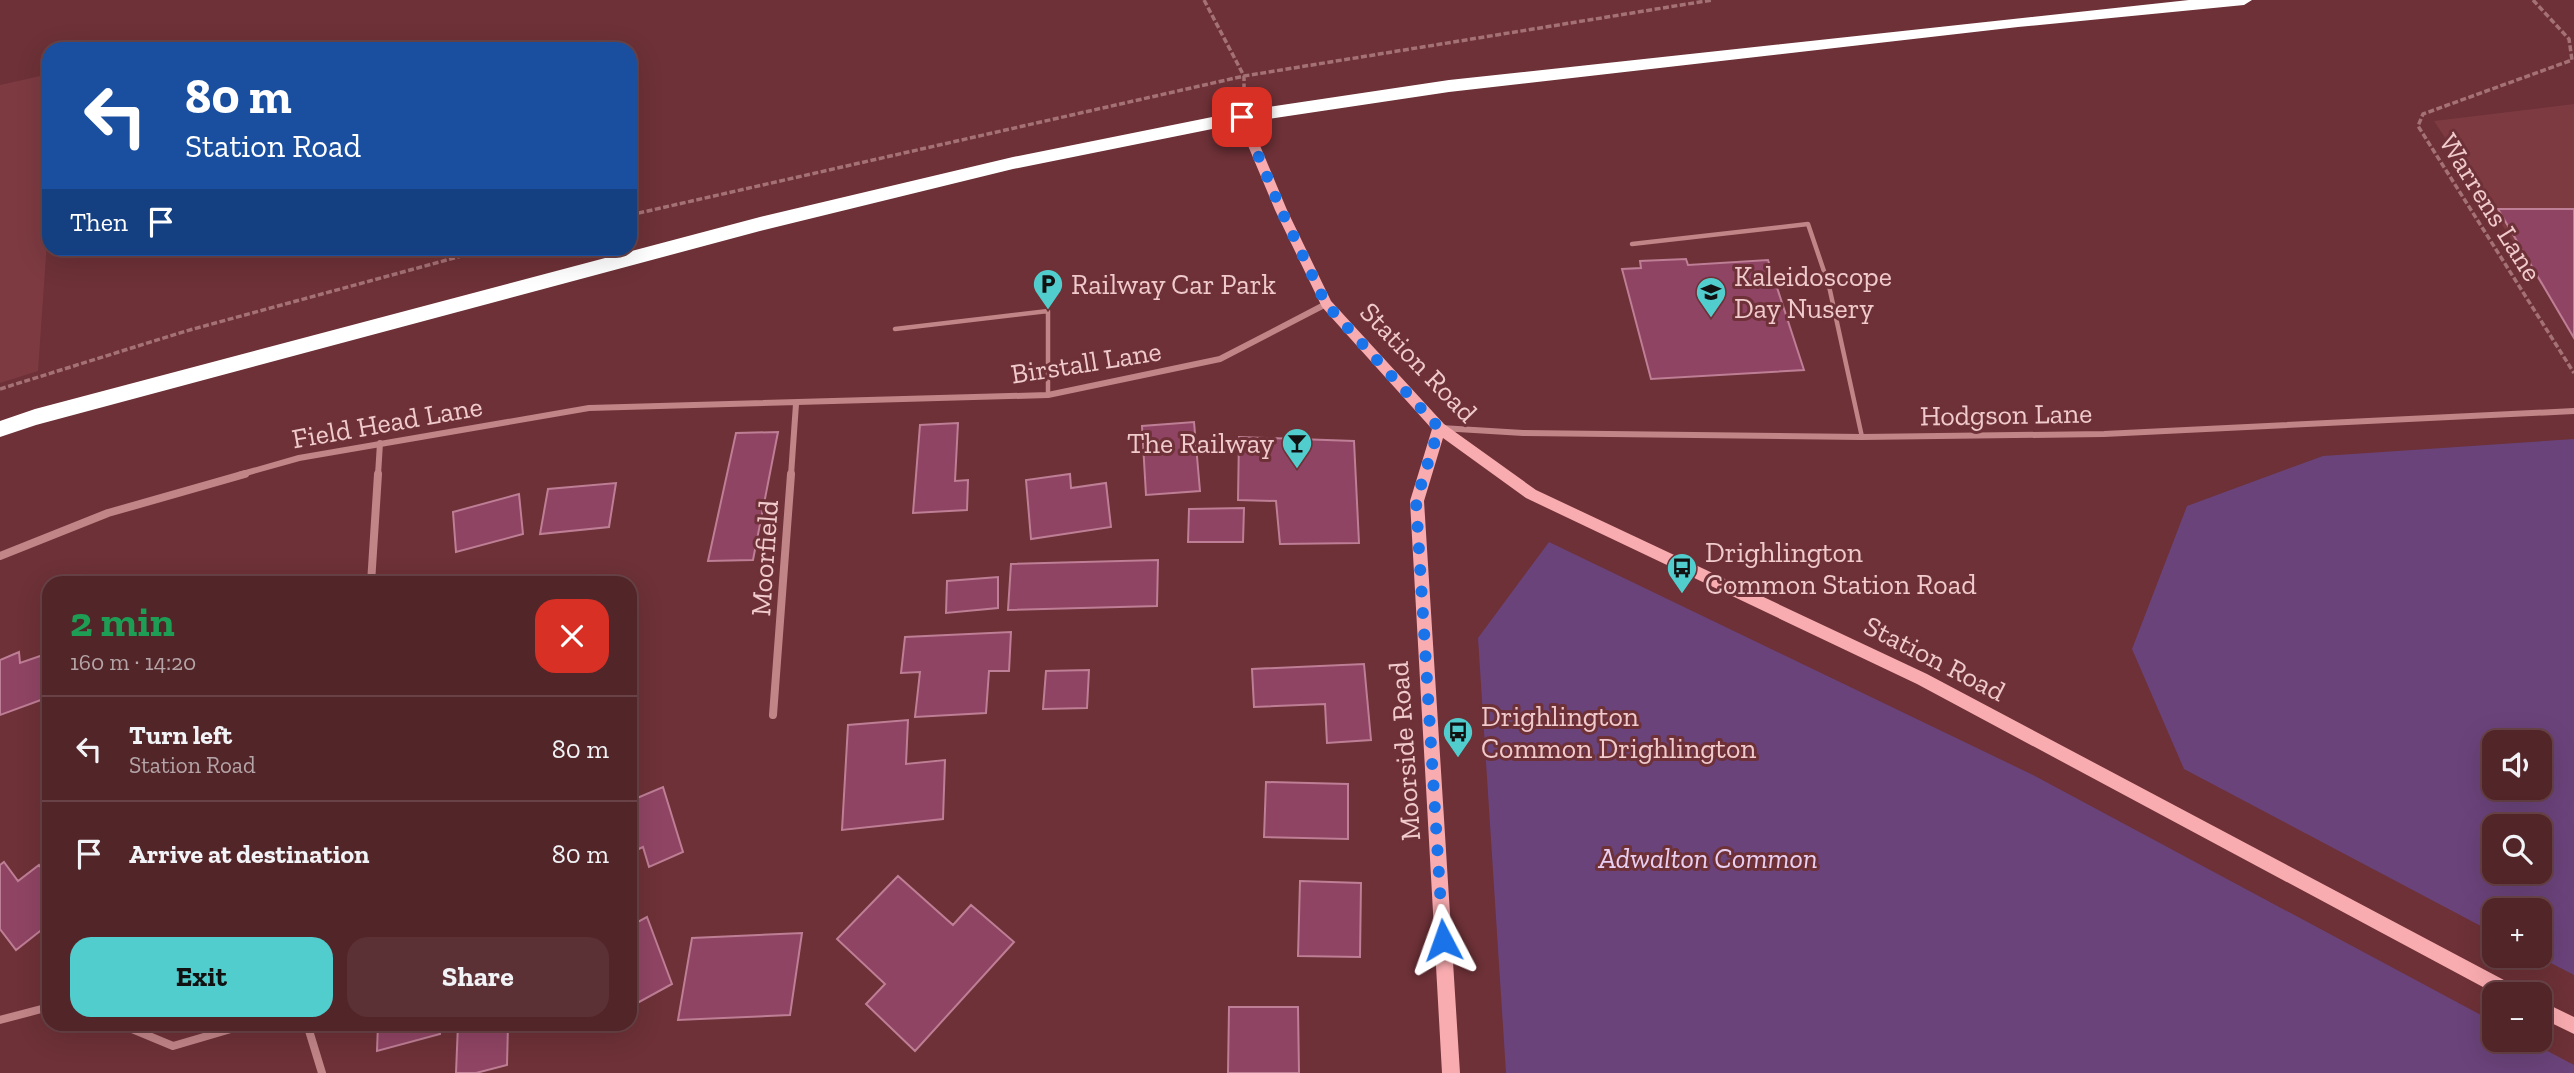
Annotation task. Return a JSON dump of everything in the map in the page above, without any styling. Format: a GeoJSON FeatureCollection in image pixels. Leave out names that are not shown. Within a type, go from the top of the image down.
{"type":"FeatureCollection","features":[{"type":"Feature","properties":{"kind":"highway"},"geometry":{"type":"LineString","coordinates":[[0,429],[35,417],[760,224],[1013,163],[1242,117],[1450,86],[2018,22],[2244,0]]}},
{"type":"Feature","properties":{"kind":"main road","name":"Station Road"},"geometry":{"type":"LineString","coordinates":[[1242,117],[1281,210],[1326,304],[1439,428],[1531,494],[1922,679],[2490,982]]}},
{"type":"Feature","properties":{"kind":"main road","name":"Moorside Road"},"geometry":{"type":"LineString","coordinates":[[1439,428],[1416,501],[1451,1073]]}},
{"type":"Feature","properties":{"kind":"main road"},"geometry":{"type":"LineString","coordinates":[[2552,1015],[2574,1026]]}},
{"type":"Feature","properties":{"kind":"street","name":"Birstall Lane"},"geometry":{"type":"LineString","coordinates":[[796,404],[1048,396],[1220,359],[1326,304]]}},
{"type":"Feature","properties":{"kind":"street","name":"Field Head Lane"},"geometry":{"type":"LineString","coordinates":[[0,556],[108,513],[299,458],[589,408],[796,404]]}},
{"type":"Feature","properties":{"kind":"street","name":"Moorfield"},"geometry":{"type":"LineString","coordinates":[[773,715],[796,404]]}},
{"type":"Feature","properties":{"kind":"street","name":"Hodgson Lane"},"geometry":{"type":"LineString","coordinates":[[1439,428],[1523,433],[1862,437],[2104,435],[2574,411]]}},
{"type":"Feature","properties":{"kind":"street"},"geometry":{"type":"LineString","coordinates":[[371,576],[380,443]]}},
{"type":"Feature","properties":{"kind":"street"},"geometry":{"type":"LineString","coordinates":[[0,1020],[42,1009]]}},
{"type":"Feature","properties":{"kind":"street"},"geometry":{"type":"LineString","coordinates":[[137,1031],[173,1046],[224,1031]]}},
{"type":"Feature","properties":{"kind":"street"},"geometry":{"type":"LineString","coordinates":[[309,1031],[322,1073]]}},
{"type":"Feature","properties":{"kind":"lane"},"geometry":{"type":"LineString","coordinates":[[1632,244],[1808,224],[1829,286],[1862,437]]}},
{"type":"Feature","properties":{"kind":"lane"},"geometry":{"type":"LineString","coordinates":[[895,329],[1048,312],[1048,396]]}},
{"type":"Feature","properties":{"kind":"path"},"geometry":{"type":"LineString","coordinates":[[1204,0],[1244,76],[1242,117]]}},
{"type":"Feature","properties":{"kind":"path","name":"Warrens Lane"},"geometry":{"type":"LineString","coordinates":[[2533,0],[2569,39],[2572,60],[2423,114],[2418,126],[2490,244],[2574,373]]}},
{"type":"Feature","properties":{"kind":"path"},"geometry":{"type":"LineString","coordinates":[[0,389],[186,331],[462,256]]}},
{"type":"Feature","properties":{"kind":"shaded area"},"geometry":{"type":"Polygon","coordinates":[[[42,76],[42,256],[46,256],[38,371],[0,383],[0,85],[42,76]]]}},
{"type":"Feature","properties":{"kind":"shaded area"},"geometry":{"type":"Polygon","coordinates":[[[2574,104],[2574,335],[2434,121],[2574,104]]]}},
{"type":"Feature","properties":{"kind":"green space"},"geometry":{"type":"Polygon","coordinates":[[[2574,439],[2574,975],[2552,964],[2552,898],[2482,898],[2482,927],[2184,769],[2132,649],[2187,506],[2323,456],[2574,439]]]}},
{"type":"Feature","properties":{"kind":"green space","name":"Adwalton Common"},"geometry":{"type":"Polygon","coordinates":[[[1549,542],[2033,775],[2482,1016],[2482,1052],[2550,1052],[2574,1065],[2574,1073],[1506,1073],[1478,638],[1549,542]]]}},
{"type":"Feature","properties":{"kind":"building"},"geometry":{"type":"Polygon","coordinates":[[[2498,209],[2574,209],[2574,338],[2498,209]]]}},
{"type":"Feature","properties":{"kind":"building","name":"Kaleidoscope Day Nusery"},"geometry":{"type":"Polygon","coordinates":[[[1686,259],[1688,265],[1768,260],[1804,370],[1651,379],[1622,269],[1641,268],[1640,261],[1686,259]]]}},
{"type":"Feature","properties":{"kind":"building"},"geometry":{"type":"Polygon","coordinates":[[[1194,422],[1200,491],[1146,495],[1142,426],[1194,422]]]}},
{"type":"Feature","properties":{"kind":"building"},"geometry":{"type":"Polygon","coordinates":[[[958,423],[955,481],[968,480],[967,510],[913,513],[920,425],[958,423]]]}},
{"type":"Feature","properties":{"kind":"building"},"geometry":{"type":"Polygon","coordinates":[[[778,432],[753,560],[708,561],[736,433],[778,432]]]}},
{"type":"Feature","properties":{"kind":"building","name":"The Railway"},"geometry":{"type":"Polygon","coordinates":[[[1239,437],[1354,441],[1359,543],[1280,544],[1276,501],[1238,500],[1239,437]]]}},
{"type":"Feature","properties":{"kind":"building"},"geometry":{"type":"Polygon","coordinates":[[[1070,474],[1071,488],[1106,483],[1111,527],[1031,539],[1026,480],[1070,474]]]}},
{"type":"Feature","properties":{"kind":"building"},"geometry":{"type":"Polygon","coordinates":[[[616,483],[609,527],[540,534],[548,489],[616,483]]]}},
{"type":"Feature","properties":{"kind":"building"},"geometry":{"type":"Polygon","coordinates":[[[519,494],[523,534],[456,552],[453,512],[519,494]]]}},
{"type":"Feature","properties":{"kind":"building"},"geometry":{"type":"Polygon","coordinates":[[[1244,508],[1243,542],[1188,542],[1189,509],[1244,508]]]}},
{"type":"Feature","properties":{"kind":"building"},"geometry":{"type":"Polygon","coordinates":[[[1158,560],[1157,606],[1008,610],[1011,564],[1158,560]]]}},
{"type":"Feature","properties":{"kind":"building"},"geometry":{"type":"Polygon","coordinates":[[[998,577],[998,608],[946,613],[947,581],[998,577]]]}},
{"type":"Feature","properties":{"kind":"building"},"geometry":{"type":"Polygon","coordinates":[[[1011,632],[1009,671],[989,671],[986,713],[915,717],[920,672],[901,673],[905,637],[1011,632]]]}},
{"type":"Feature","properties":{"kind":"building"},"geometry":{"type":"Polygon","coordinates":[[[19,652],[20,663],[42,655],[42,700],[0,715],[0,660],[19,652]]]}},
{"type":"Feature","properties":{"kind":"building"},"geometry":{"type":"Polygon","coordinates":[[[1364,664],[1371,740],[1327,743],[1325,704],[1254,707],[1252,669],[1364,664]]]}},
{"type":"Feature","properties":{"kind":"building"},"geometry":{"type":"Polygon","coordinates":[[[1089,670],[1087,708],[1043,709],[1046,671],[1089,670]]]}},
{"type":"Feature","properties":{"kind":"building"},"geometry":{"type":"Polygon","coordinates":[[[908,720],[906,764],[945,760],[943,819],[842,830],[848,725],[908,720]]]}},
{"type":"Feature","properties":{"kind":"building"},"geometry":{"type":"Polygon","coordinates":[[[1266,782],[1348,784],[1348,839],[1264,837],[1266,782]]]}},
{"type":"Feature","properties":{"kind":"building"},"geometry":{"type":"Polygon","coordinates":[[[663,787],[683,852],[649,867],[643,847],[637,850],[637,798],[663,787]]]}},
{"type":"Feature","properties":{"kind":"building"},"geometry":{"type":"Polygon","coordinates":[[[4,862],[18,881],[39,865],[42,869],[42,930],[16,950],[0,929],[0,865],[4,862]]]}},
{"type":"Feature","properties":{"kind":"building"},"geometry":{"type":"Polygon","coordinates":[[[898,876],[953,925],[971,905],[1014,942],[915,1051],[866,1004],[885,984],[837,939],[898,876]]]}},
{"type":"Feature","properties":{"kind":"building"},"geometry":{"type":"Polygon","coordinates":[[[1300,881],[1361,883],[1360,957],[1298,956],[1300,881]]]}},
{"type":"Feature","properties":{"kind":"building"},"geometry":{"type":"Polygon","coordinates":[[[647,917],[672,984],[637,1003],[637,922],[647,917]]]}},
{"type":"Feature","properties":{"kind":"building"},"geometry":{"type":"Polygon","coordinates":[[[802,933],[790,1015],[678,1020],[692,938],[802,933]]]}},
{"type":"Feature","properties":{"kind":"building"},"geometry":{"type":"Polygon","coordinates":[[[1229,1007],[1298,1007],[1299,1073],[1228,1073],[1229,1007]]]}},
{"type":"Feature","properties":{"kind":"building"},"geometry":{"type":"Polygon","coordinates":[[[378,1031],[440,1031],[440,1034],[377,1051],[378,1031]]]}},
{"type":"Feature","properties":{"kind":"building"},"geometry":{"type":"Polygon","coordinates":[[[458,1031],[508,1031],[507,1065],[476,1073],[456,1073],[458,1031]]]}},
{"type":"Feature","properties":{"kind":"place","name":"Railway Car Park"},"geometry":{"type":"Point","coordinates":[1048,311]}},
{"type":"Feature","properties":{"kind":"place","name":"Kaleidoscope Day Nusery"},"geometry":{"type":"Point","coordinates":[1711,319]}},
{"type":"Feature","properties":{"kind":"place","name":"The Railway"},"geometry":{"type":"Point","coordinates":[1297,470]}},
{"type":"Feature","properties":{"kind":"place","name":"Drighlington Common Station Road"},"geometry":{"type":"Point","coordinates":[1682,595]}},
{"type":"Feature","properties":{"kind":"place","name":"Drighlington Common Drighlington"},"geometry":{"type":"Point","coordinates":[1458,759]}},
{"type":"Feature","properties":{"kind":"route"},"geometry":{"type":"LineString","coordinates":[[1242,117],[1281,210],[1326,304],[1439,428],[1416,501],[1443,940]]}}]}
